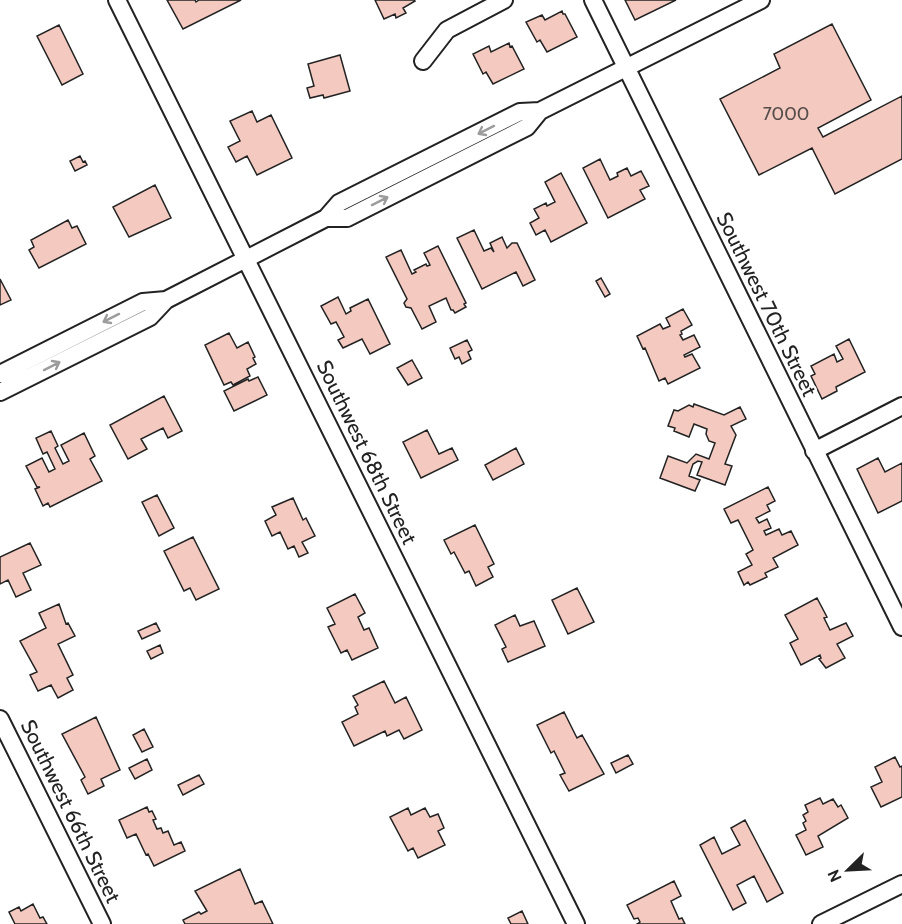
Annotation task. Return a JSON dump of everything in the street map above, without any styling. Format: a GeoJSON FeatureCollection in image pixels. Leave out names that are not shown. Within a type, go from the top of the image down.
{"type":"FeatureCollection","features":[{"type":"Feature","properties":{"kind":"street","name":"Southwest 68th Street"},"geometry":{"type":"LineString","coordinates":[[117,0],[576,924]]}},
{"type":"Feature","properties":{"kind":"street"},"geometry":{"type":"LineString","coordinates":[[423,61],[447,30],[504,0]]}},
{"type":"Feature","properties":{"kind":"street","name":"Southwest 70th Street"},"geometry":{"type":"LineString","coordinates":[[593,0],[902,627]]}},
{"type":"Feature","properties":{"kind":"street"},"geometry":{"type":"LineString","coordinates":[[0,393],[150,317],[166,300],[326,218],[339,203],[520,112],[540,111],[761,0]]}},
{"type":"Feature","properties":{"kind":"street"},"geometry":{"type":"LineString","coordinates":[[0,374],[143,302],[166,300]]}},
{"type":"Feature","properties":{"kind":"street"},"geometry":{"type":"LineString","coordinates":[[814,451],[902,406]]}},
{"type":"Feature","properties":{"kind":"street","name":"Southwest 66th Street"},"geometry":{"type":"LineString","coordinates":[[0,719],[102,924]]}},
{"type":"Feature","properties":{"kind":"street"},"geometry":{"type":"LineString","coordinates":[[821,924],[902,884]]}},
{"type":"Feature","properties":{"kind":"building"},"geometry":{"type":"Polygon","coordinates":[[[167,0],[195,0],[196,2],[199,0],[241,0],[183,29],[167,0]]]}},
{"type":"Feature","properties":{"kind":"building"},"geometry":{"type":"Polygon","coordinates":[[[375,0],[415,1],[403,8],[406,13],[396,18],[395,14],[384,19],[375,0]]]}},
{"type":"Feature","properties":{"kind":"building"},"geometry":{"type":"Polygon","coordinates":[[[625,0],[676,0],[635,20],[625,0]]]}},
{"type":"Feature","properties":{"kind":"building"},"geometry":{"type":"Polygon","coordinates":[[[562,11],[577,37],[547,52],[540,40],[537,42],[526,22],[542,15],[545,20],[562,11]]]}},
{"type":"Feature","properties":{"kind":"building"},"geometry":{"type":"Polygon","coordinates":[[[832,24],[871,100],[818,128],[823,137],[902,96],[902,159],[835,194],[812,148],[759,175],[720,99],[780,68],[774,54],[832,24]]]}},
{"type":"Feature","properties":{"kind":"building"},"geometry":{"type":"Polygon","coordinates":[[[59,25],[83,74],[62,85],[37,36],[59,25]]]}},
{"type":"Feature","properties":{"kind":"building"},"geometry":{"type":"Polygon","coordinates":[[[509,43],[524,69],[493,84],[486,72],[483,74],[473,54],[489,46],[491,52],[509,43]]]}},
{"type":"Feature","properties":{"kind":"building"},"geometry":{"type":"Polygon","coordinates":[[[340,55],[350,91],[324,98],[323,95],[310,98],[307,88],[314,86],[308,64],[340,55]]]}},
{"type":"Feature","properties":{"kind":"building"},"geometry":{"type":"Polygon","coordinates":[[[252,111],[257,122],[271,115],[292,158],[257,175],[247,156],[236,162],[228,147],[240,141],[230,121],[252,111]]]}},
{"type":"Feature","properties":{"kind":"building"},"geometry":{"type":"Polygon","coordinates":[[[80,156],[87,165],[75,171],[70,161],[80,156]]]}},
{"type":"Feature","properties":{"kind":"building"},"geometry":{"type":"Polygon","coordinates":[[[600,159],[610,180],[627,168],[631,176],[641,171],[649,186],[640,190],[645,199],[608,218],[583,168],[600,159]]]}},
{"type":"Feature","properties":{"kind":"building"},"geometry":{"type":"Polygon","coordinates":[[[561,173],[587,223],[551,242],[545,230],[536,235],[530,223],[539,218],[534,209],[546,203],[547,206],[555,202],[545,182],[561,173]]]}},
{"type":"Feature","properties":{"kind":"building"},"geometry":{"type":"Polygon","coordinates":[[[155,185],[171,218],[129,237],[113,207],[155,185]]]}},
{"type":"Feature","properties":{"kind":"building"},"geometry":{"type":"Polygon","coordinates":[[[68,220],[72,228],[77,226],[86,244],[39,268],[29,250],[34,247],[31,240],[68,220]]]}},
{"type":"Feature","properties":{"kind":"building"},"geometry":{"type":"Polygon","coordinates":[[[474,230],[484,251],[491,248],[494,252],[490,243],[502,237],[507,248],[512,243],[517,243],[535,280],[523,286],[516,272],[482,289],[457,238],[474,230]]]}},
{"type":"Feature","properties":{"kind":"building"},"geometry":{"type":"Polygon","coordinates":[[[438,246],[466,307],[455,313],[451,310],[446,298],[429,306],[436,322],[422,329],[411,308],[406,307],[404,303],[407,299],[386,257],[401,250],[412,274],[416,272],[414,270],[426,264],[430,265],[424,253],[438,246]]]}},
{"type":"Feature","properties":{"kind":"building"},"geometry":{"type":"Polygon","coordinates":[[[601,278],[610,294],[605,297],[596,281],[601,278]]]}},
{"type":"Feature","properties":{"kind":"building"},"geometry":{"type":"Polygon","coordinates":[[[0,279],[11,300],[0,305],[0,279]]]}},
{"type":"Feature","properties":{"kind":"building"},"geometry":{"type":"Polygon","coordinates":[[[338,297],[346,314],[351,311],[350,308],[368,299],[390,344],[370,354],[362,339],[343,348],[338,340],[344,337],[336,322],[331,324],[321,306],[338,297]]]}},
{"type":"Feature","properties":{"kind":"building"},"geometry":{"type":"Polygon","coordinates":[[[683,309],[692,325],[681,331],[680,335],[683,340],[694,335],[700,347],[684,355],[685,357],[692,354],[700,368],[668,384],[665,378],[659,381],[645,348],[643,349],[637,336],[660,324],[663,329],[670,326],[666,318],[683,309]]]}},
{"type":"Feature","properties":{"kind":"building"},"geometry":{"type":"Polygon","coordinates":[[[229,333],[237,348],[248,342],[256,364],[247,369],[250,376],[233,385],[231,382],[224,385],[205,345],[229,333]]]}},
{"type":"Feature","properties":{"kind":"building"},"geometry":{"type":"Polygon","coordinates":[[[849,339],[865,372],[836,387],[837,391],[822,399],[811,376],[815,374],[811,366],[834,354],[837,362],[843,359],[836,346],[849,339]]]}},
{"type":"Feature","properties":{"kind":"building"},"geometry":{"type":"Polygon","coordinates":[[[467,340],[472,350],[468,352],[471,359],[462,364],[459,357],[455,359],[450,348],[467,340]]]}},
{"type":"Feature","properties":{"kind":"building"},"geometry":{"type":"Polygon","coordinates":[[[412,360],[422,378],[408,385],[397,368],[412,360]]]}},
{"type":"Feature","properties":{"kind":"building"},"geometry":{"type":"Polygon","coordinates":[[[258,377],[267,395],[234,411],[224,391],[248,379],[249,381],[258,377]]]}},
{"type":"Feature","properties":{"kind":"building"},"geometry":{"type":"Polygon","coordinates":[[[164,396],[182,431],[168,438],[163,428],[141,439],[147,449],[128,459],[110,425],[164,396]]]}},
{"type":"Feature","properties":{"kind":"building"},"geometry":{"type":"Polygon","coordinates":[[[694,404],[724,415],[740,407],[746,419],[731,426],[736,435],[725,464],[732,466],[725,485],[697,475],[702,462],[698,461],[693,464],[689,476],[700,480],[695,491],[660,478],[668,456],[687,463],[696,454],[709,459],[715,443],[709,441],[706,434],[707,429],[694,424],[689,437],[668,426],[674,410],[678,411],[689,405],[693,407],[694,404]]]}},
{"type":"Feature","properties":{"kind":"building"},"geometry":{"type":"Polygon","coordinates":[[[427,430],[439,454],[452,448],[458,460],[421,478],[403,442],[427,430]]]}},
{"type":"Feature","properties":{"kind":"building"},"geometry":{"type":"Polygon","coordinates":[[[51,431],[58,446],[55,448],[63,464],[69,461],[61,445],[84,433],[95,456],[90,459],[102,481],[50,507],[48,503],[43,506],[35,489],[40,487],[37,487],[26,466],[42,458],[49,472],[55,469],[47,452],[43,454],[36,438],[51,431]]]}},
{"type":"Feature","properties":{"kind":"building"},"geometry":{"type":"Polygon","coordinates":[[[516,448],[524,464],[493,480],[485,465],[516,448]]]}},
{"type":"Feature","properties":{"kind":"building"},"geometry":{"type":"Polygon","coordinates":[[[878,458],[885,472],[902,463],[902,501],[878,513],[857,469],[878,458]]]}},
{"type":"Feature","properties":{"kind":"building"},"geometry":{"type":"Polygon","coordinates":[[[768,487],[775,501],[767,505],[770,511],[756,518],[759,523],[767,519],[771,528],[764,531],[766,535],[779,529],[782,535],[791,531],[798,545],[773,558],[778,567],[765,573],[767,577],[750,585],[748,582],[744,585],[738,572],[752,565],[746,554],[753,550],[738,520],[731,523],[724,509],[768,487]]]}},
{"type":"Feature","properties":{"kind":"building"},"geometry":{"type":"Polygon","coordinates":[[[157,495],[174,528],[159,536],[142,502],[157,495]]]}},
{"type":"Feature","properties":{"kind":"building"},"geometry":{"type":"Polygon","coordinates":[[[293,498],[303,520],[306,518],[315,536],[302,542],[308,553],[299,557],[294,546],[288,549],[280,532],[272,536],[265,521],[276,515],[272,507],[293,498]]]}},
{"type":"Feature","properties":{"kind":"building"},"geometry":{"type":"Polygon","coordinates":[[[475,525],[494,564],[488,567],[493,577],[476,586],[469,571],[465,573],[454,552],[451,554],[444,540],[475,525]]]}},
{"type":"Feature","properties":{"kind":"building"},"geometry":{"type":"Polygon","coordinates":[[[193,537],[219,589],[196,600],[190,588],[184,591],[164,551],[193,537]]]}},
{"type":"Feature","properties":{"kind":"building"},"geometry":{"type":"Polygon","coordinates":[[[30,543],[41,565],[23,573],[31,590],[16,597],[8,580],[0,584],[0,557],[30,543]]]}},
{"type":"Feature","properties":{"kind":"building"},"geometry":{"type":"Polygon","coordinates":[[[577,588],[594,622],[568,634],[552,600],[577,588]]]}},
{"type":"Feature","properties":{"kind":"building"},"geometry":{"type":"Polygon","coordinates":[[[355,594],[365,613],[358,617],[364,630],[369,628],[378,648],[352,660],[347,650],[341,653],[328,627],[335,624],[327,608],[355,594]]]}},
{"type":"Feature","properties":{"kind":"building"},"geometry":{"type":"Polygon","coordinates":[[[817,598],[827,617],[824,618],[830,630],[846,623],[853,636],[837,644],[845,658],[826,668],[819,659],[820,655],[801,665],[790,643],[798,639],[785,615],[817,598]]]}},
{"type":"Feature","properties":{"kind":"building"},"geometry":{"type":"Polygon","coordinates":[[[59,604],[66,624],[68,623],[75,636],[58,644],[73,675],[67,678],[73,690],[58,698],[51,685],[38,691],[30,675],[37,672],[20,641],[46,628],[39,613],[59,604]]]}},
{"type":"Feature","properties":{"kind":"building"},"geometry":{"type":"Polygon","coordinates":[[[515,615],[520,626],[534,621],[545,646],[508,662],[502,649],[506,647],[495,625],[515,615]]]}},
{"type":"Feature","properties":{"kind":"building"},"geometry":{"type":"Polygon","coordinates":[[[156,623],[160,631],[142,639],[138,631],[156,623]]]}},
{"type":"Feature","properties":{"kind":"building"},"geometry":{"type":"Polygon","coordinates":[[[160,645],[163,653],[151,659],[147,651],[160,645]]]}},
{"type":"Feature","properties":{"kind":"building"},"geometry":{"type":"Polygon","coordinates":[[[384,681],[395,703],[406,697],[422,730],[404,739],[399,730],[387,736],[385,731],[354,746],[342,722],[358,714],[355,707],[358,705],[353,696],[384,681]]]}},
{"type":"Feature","properties":{"kind":"building"},"geometry":{"type":"Polygon","coordinates":[[[564,712],[577,738],[582,735],[604,774],[569,791],[560,775],[565,773],[554,751],[551,753],[537,725],[564,712]]]}},
{"type":"Feature","properties":{"kind":"building"},"geometry":{"type":"Polygon","coordinates":[[[96,717],[120,770],[101,779],[104,786],[88,794],[81,780],[85,777],[62,734],[96,717]]]}},
{"type":"Feature","properties":{"kind":"building"},"geometry":{"type":"Polygon","coordinates":[[[144,729],[153,747],[142,752],[133,735],[144,729]]]}},
{"type":"Feature","properties":{"kind":"building"},"geometry":{"type":"Polygon","coordinates":[[[628,755],[633,764],[616,773],[611,763],[628,755]]]}},
{"type":"Feature","properties":{"kind":"building"},"geometry":{"type":"Polygon","coordinates":[[[895,757],[900,767],[902,766],[902,797],[881,807],[871,787],[882,782],[875,767],[895,757]]]}},
{"type":"Feature","properties":{"kind":"building"},"geometry":{"type":"Polygon","coordinates":[[[147,759],[152,770],[135,779],[129,768],[147,759]]]}},
{"type":"Feature","properties":{"kind":"building"},"geometry":{"type":"Polygon","coordinates":[[[199,775],[204,784],[183,795],[178,785],[199,775]]]}},
{"type":"Feature","properties":{"kind":"building"},"geometry":{"type":"Polygon","coordinates":[[[820,798],[823,804],[833,799],[838,807],[841,805],[848,818],[818,836],[823,847],[806,855],[796,835],[806,830],[803,815],[808,812],[805,805],[820,798]]]}},
{"type":"Feature","properties":{"kind":"building"},"geometry":{"type":"Polygon","coordinates":[[[147,807],[156,819],[153,820],[157,829],[161,828],[163,833],[168,831],[174,845],[181,842],[185,851],[154,866],[136,834],[127,838],[119,820],[147,807]]]}},
{"type":"Feature","properties":{"kind":"building"},"geometry":{"type":"Polygon","coordinates":[[[408,808],[411,815],[425,808],[430,817],[438,814],[444,828],[438,831],[445,845],[418,858],[413,848],[408,851],[390,817],[408,808]]]}},
{"type":"Feature","properties":{"kind":"building"},"geometry":{"type":"Polygon","coordinates":[[[745,820],[783,893],[767,902],[754,876],[737,885],[746,903],[733,910],[700,845],[714,837],[722,854],[740,845],[731,828],[745,820]]]}},
{"type":"Feature","properties":{"kind":"building"},"geometry":{"type":"Polygon","coordinates":[[[240,869],[255,904],[262,901],[273,924],[185,924],[183,920],[199,912],[201,914],[207,911],[195,891],[240,869]]]}},
{"type":"Feature","properties":{"kind":"building"},"geometry":{"type":"Polygon","coordinates":[[[674,881],[681,896],[671,901],[679,919],[682,918],[685,924],[637,924],[640,922],[638,918],[634,919],[627,905],[674,881]]]}},
{"type":"Feature","properties":{"kind":"building"},"geometry":{"type":"Polygon","coordinates":[[[33,904],[40,918],[43,917],[47,924],[15,924],[9,912],[19,907],[21,911],[33,904]]]}},
{"type":"Feature","properties":{"kind":"building"},"geometry":{"type":"Polygon","coordinates":[[[522,911],[528,924],[511,924],[508,918],[522,911]]]}}]}
